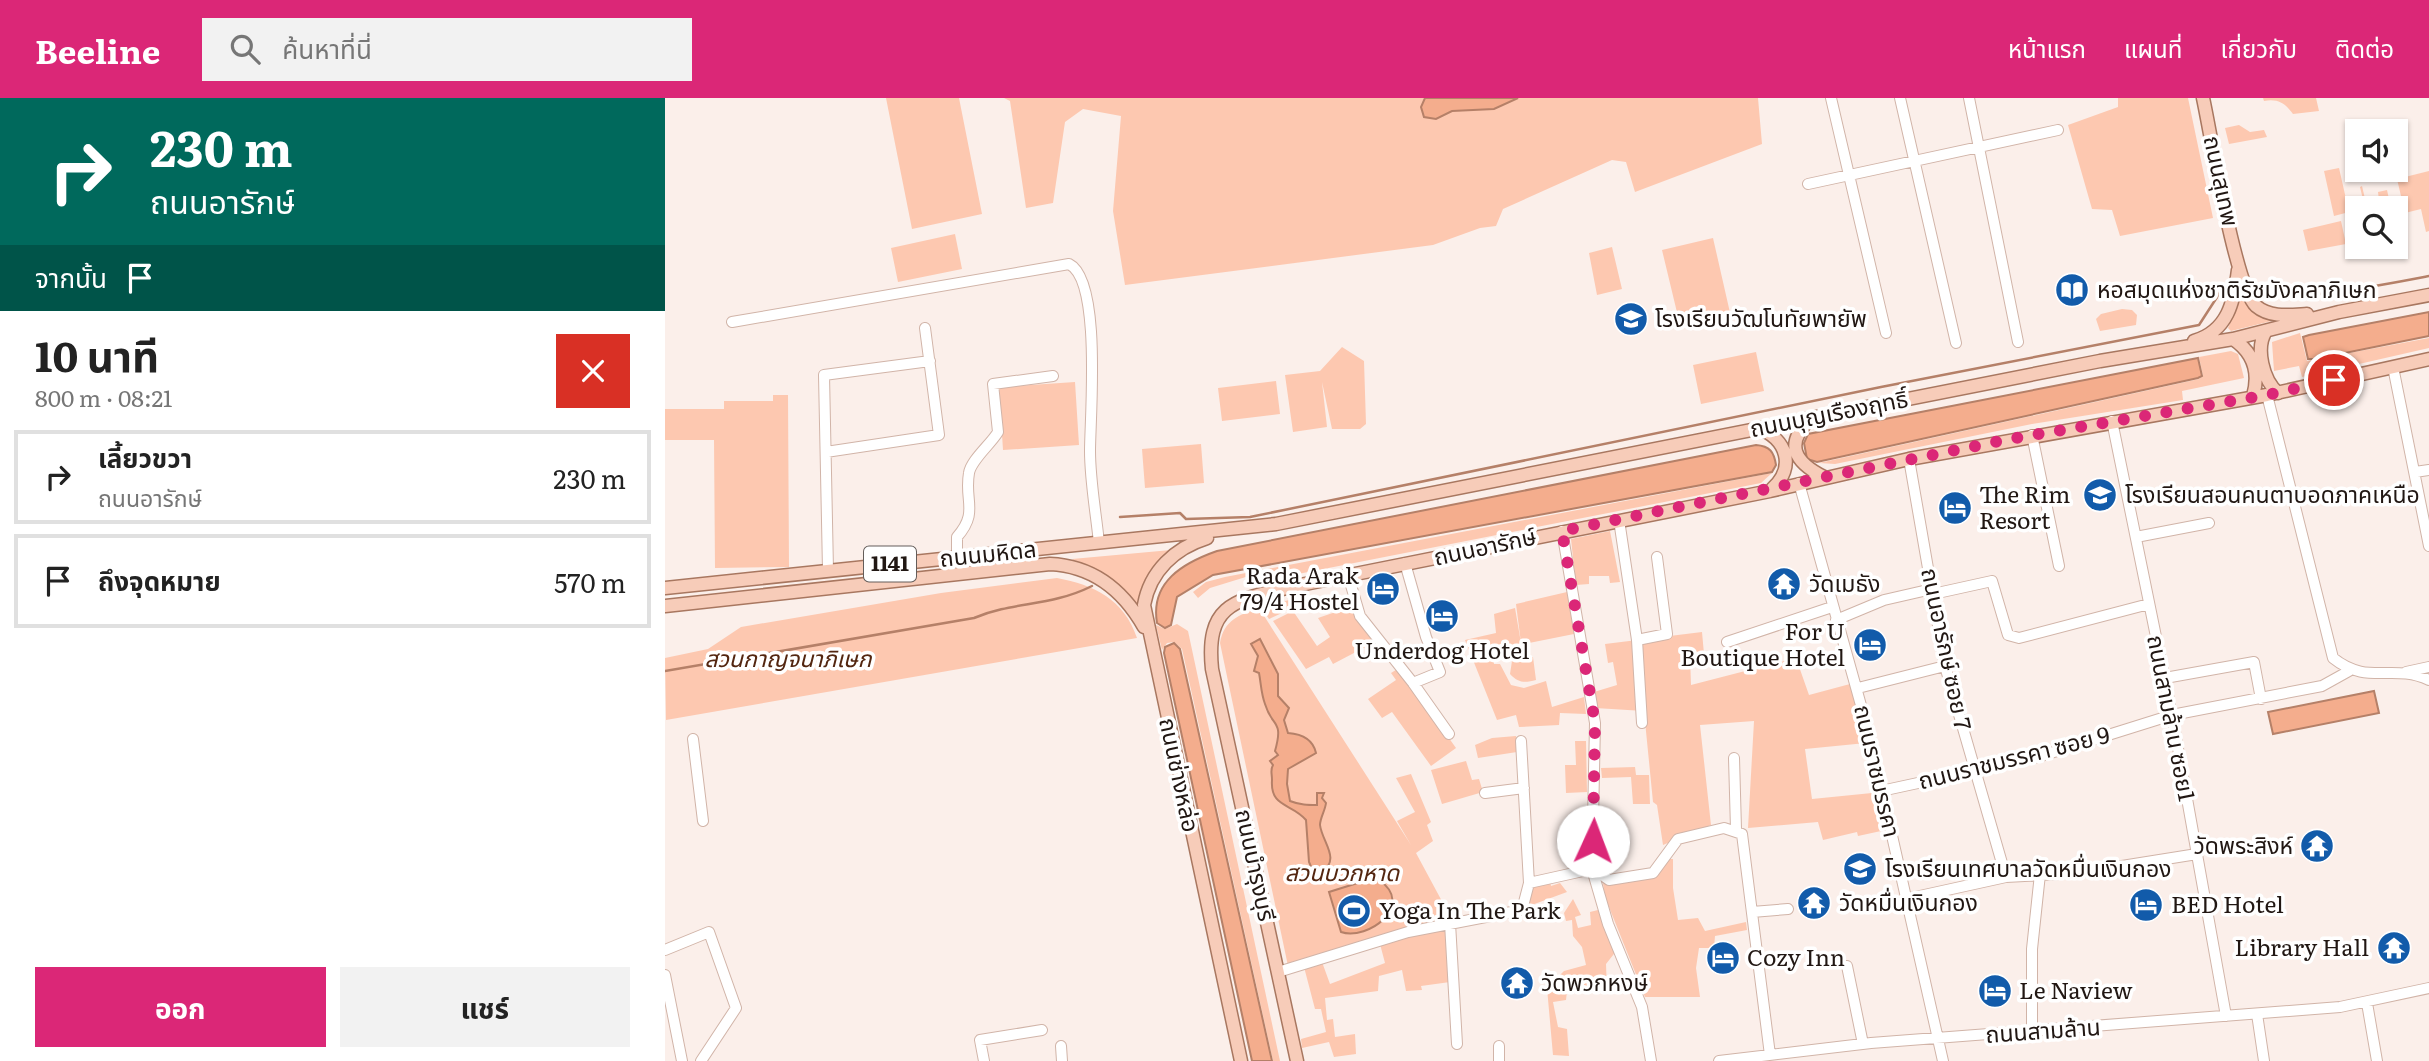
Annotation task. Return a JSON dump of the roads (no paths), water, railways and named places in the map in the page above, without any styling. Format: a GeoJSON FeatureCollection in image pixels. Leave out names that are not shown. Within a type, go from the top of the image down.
{"type":"FeatureCollection","features":[{"type":"Feature","properties":{"kind":"main road","name":"ถนนสุเทพ"},"geometry":{"type":"LineString","coordinates":[[2203,98],[2238,264],[2253,303],[2269,313],[2283,316],[2339,312]]}},
{"type":"Feature","properties":{"kind":"main road","name":"ถนนสุเทพ"},"geometry":{"type":"LineString","coordinates":[[2167,348],[2203,338],[2220,325],[2235,300],[2238,264]]}},
{"type":"Feature","properties":{"kind":"main road","name":"ถนนบุญเรืองฤทธิ์"},"geometry":{"type":"LineString","coordinates":[[1228,531],[2167,348],[2233,339],[2339,312],[2429,295]]}},
{"type":"Feature","properties":{"kind":"main road"},"geometry":{"type":"LineString","coordinates":[[2266,331],[2262,338],[2262,354],[2273,394]]}},
{"type":"Feature","properties":{"kind":"main road"},"geometry":{"type":"LineString","coordinates":[[2233,339],[2252,355],[2257,382],[2253,397]]}},
{"type":"Feature","properties":{"kind":"main road","name":"ถนนอารักษ์"},"geometry":{"type":"LineString","coordinates":[[1212,669],[1209,642],[1212,627],[1231,607],[1256,596],[1562,531],[1770,491],[1909,459],[2273,394],[2429,359]]}},
{"type":"Feature","properties":{"kind":"main road"},"geometry":{"type":"LineString","coordinates":[[1811,418],[1797,435],[1797,457],[1802,466],[1824,477]]}},
{"type":"Feature","properties":{"kind":"main road"},"geometry":{"type":"LineString","coordinates":[[1758,428],[1778,439],[1787,460],[1785,472],[1770,491]]}},
{"type":"Feature","properties":{"kind":"main road","name":"ถนนมหิดล"},"geometry":{"type":"LineString","coordinates":[[669,587],[1228,531]]}},
{"type":"Feature","properties":{"kind":"main road","name":"ถนนช่างหล่อ"},"geometry":{"type":"LineString","coordinates":[[1228,531],[1184,548],[1156,573],[1144,606],[1241,1061]]}},
{"type":"Feature","properties":{"kind":"main road","name":"ถนนมหิดล"},"geometry":{"type":"LineString","coordinates":[[669,605],[1050,564],[1070,565],[1110,584],[1127,600],[1148,633]]}},
{"type":"Feature","properties":{"kind":"main road"},"geometry":{"type":"LineString","coordinates":[[669,587],[669,605]]}},
{"type":"Feature","properties":{"kind":"main road","name":"ถนนบำรุงบุรี"},"geometry":{"type":"LineString","coordinates":[[1212,669],[1297,1061]]}},
{"type":"Feature","properties":{"kind":"street"},"geometry":{"type":"LineString","coordinates":[[1831,98],[1886,333]]}},
{"type":"Feature","properties":{"kind":"street"},"geometry":{"type":"LineString","coordinates":[[1900,98],[1956,343]]}},
{"type":"Feature","properties":{"kind":"street"},"geometry":{"type":"LineString","coordinates":[[1969,98],[2018,342]]}},
{"type":"Feature","properties":{"kind":"street"},"geometry":{"type":"LineString","coordinates":[[1808,184],[2058,130]]}},
{"type":"Feature","properties":{"kind":"street"},"geometry":{"type":"LineString","coordinates":[[732,322],[1069,264],[1074,266],[1082,278],[1093,357],[1090,453],[1099,543]]}},
{"type":"Feature","properties":{"kind":"street"},"geometry":{"type":"LineString","coordinates":[[826,452],[939,435],[925,328]]}},
{"type":"Feature","properties":{"kind":"street"},"geometry":{"type":"LineString","coordinates":[[828,570],[824,375],[930,361]]}},
{"type":"Feature","properties":{"kind":"street"},"geometry":{"type":"LineString","coordinates":[[2393,367],[2429,546]]}},
{"type":"Feature","properties":{"kind":"street"},"geometry":{"type":"LineString","coordinates":[[957,557],[957,537],[968,525],[971,507],[969,471],[998,432],[993,384],[1053,376]]}},
{"type":"Feature","properties":{"kind":"street"},"geometry":{"type":"LineString","coordinates":[[2273,394],[2333,657],[2349,671],[2371,674],[2429,667]]}},
{"type":"Feature","properties":{"kind":"street","name":"ถนนสามล้าน ซอย1"},"geometry":{"type":"LineString","coordinates":[[2112,421],[2165,678],[2226,1016]]}},
{"type":"Feature","properties":{"kind":"street"},"geometry":{"type":"LineString","coordinates":[[2032,435],[2059,566]]}},
{"type":"Feature","properties":{"kind":"street","name":"ถนนอารักษ์ ซอย 7"},"geometry":{"type":"LineString","coordinates":[[1909,459],[1945,666],[2006,877]]}},
{"type":"Feature","properties":{"kind":"street"},"geometry":{"type":"LineString","coordinates":[[2415,472],[2429,470]]}},
{"type":"Feature","properties":{"kind":"street","name":"ถนนราชมรรคา"},"geometry":{"type":"LineString","coordinates":[[1799,483],[1832,607],[1858,688],[1943,1061]]}},
{"type":"Feature","properties":{"kind":"street"},"geometry":{"type":"LineString","coordinates":[[1619,520],[1637,640],[1642,723]]}},
{"type":"Feature","properties":{"kind":"street"},"geometry":{"type":"LineString","coordinates":[[2136,537],[2209,523]]}},
{"type":"Feature","properties":{"kind":"street"},"geometry":{"type":"LineString","coordinates":[[1562,531],[1595,723],[1592,869],[1608,924],[1642,1007],[1651,1061]]}},
{"type":"Feature","properties":{"kind":"street"},"geometry":{"type":"LineString","coordinates":[[1637,640],[1667,635],[1657,557]]}},
{"type":"Feature","properties":{"kind":"street"},"geometry":{"type":"LineString","coordinates":[[1405,564],[1426,637],[1440,672],[1413,683]]}},
{"type":"Feature","properties":{"kind":"street"},"geometry":{"type":"LineString","coordinates":[[1348,575],[1360,616],[1450,734]]}},
{"type":"Feature","properties":{"kind":"street"},"geometry":{"type":"LineString","coordinates":[[1836,620],[1884,600],[1992,581],[2008,635],[2019,638],[2150,604]]}},
{"type":"Feature","properties":{"kind":"street"},"geometry":{"type":"LineString","coordinates":[[1727,642],[1832,607]]}},
{"type":"Feature","properties":{"kind":"street"},"geometry":{"type":"LineString","coordinates":[[2165,678],[2254,662],[2261,699]]}},
{"type":"Feature","properties":{"kind":"street"},"geometry":{"type":"LineString","coordinates":[[1858,688],[1945,666]]}},
{"type":"Feature","properties":{"kind":"street","name":"ถนนราชมรรคา ซอย 9"},"geometry":{"type":"LineString","coordinates":[[1881,791],[2038,757],[2172,715],[2322,686],[2349,671]]}},
{"type":"Feature","properties":{"kind":"street"},"geometry":{"type":"LineString","coordinates":[[2405,672],[2429,680]]}},
{"type":"Feature","properties":{"kind":"street"},"geometry":{"type":"LineString","coordinates":[[693,739],[703,821]]}},
{"type":"Feature","properties":{"kind":"street"},"geometry":{"type":"LineString","coordinates":[[1278,972],[1408,932],[1523,910],[1529,883],[1521,741]]}},
{"type":"Feature","properties":{"kind":"street"},"geometry":{"type":"LineString","coordinates":[[1734,758],[1736,829]]}},
{"type":"Feature","properties":{"kind":"street"},"geometry":{"type":"LineString","coordinates":[[1485,793],[1524,788]]}},
{"type":"Feature","properties":{"kind":"street"},"geometry":{"type":"LineString","coordinates":[[1529,883],[1592,869],[1609,880],[1653,873],[1678,839],[1711,830],[1736,829],[1742,834],[1776,1056]]}},
{"type":"Feature","properties":{"kind":"street"},"geometry":{"type":"LineString","coordinates":[[1906,899],[2006,877],[2146,865],[2197,854]]}},
{"type":"Feature","properties":{"kind":"street"},"geometry":{"type":"LineString","coordinates":[[2032,1032],[2032,949],[2040,874]]}},
{"type":"Feature","properties":{"kind":"street"},"geometry":{"type":"LineString","coordinates":[[1752,912],[1788,909]]}},
{"type":"Feature","properties":{"kind":"street"},"geometry":{"type":"LineString","coordinates":[[1450,923],[1457,1044]]}},
{"type":"Feature","properties":{"kind":"street"},"geometry":{"type":"LineString","coordinates":[[665,950],[709,932],[736,1008],[701,1061]]}},
{"type":"Feature","properties":{"kind":"street"},"geometry":{"type":"LineString","coordinates":[[1847,967],[1863,1044]]}},
{"type":"Feature","properties":{"kind":"street"},"geometry":{"type":"LineString","coordinates":[[665,975],[682,1061]]}},
{"type":"Feature","properties":{"kind":"street","name":"ถนนสามล้าน"},"geometry":{"type":"LineString","coordinates":[[1719,1061],[1863,1044],[2368,1003],[2429,988]]}},
{"type":"Feature","properties":{"kind":"street"},"geometry":{"type":"LineString","coordinates":[[2368,1003],[2377,1061]]}},
{"type":"Feature","properties":{"kind":"street"},"geometry":{"type":"LineString","coordinates":[[2256,1014],[2264,1061]]}},
{"type":"Feature","properties":{"kind":"street"},"geometry":{"type":"LineString","coordinates":[[984,1061],[980,1040],[1042,1030]]}},
{"type":"Feature","properties":{"kind":"street"},"geometry":{"type":"LineString","coordinates":[[1061,1046],[1062,1061]]}},
{"type":"Feature","properties":{"kind":"street"},"geometry":{"type":"LineString","coordinates":[[1499,1046],[1499,1061]]}},
{"type":"Feature","properties":{"kind":"waterway"},"geometry":{"type":"LineString","coordinates":[[2259,284],[2272,294],[2301,296],[2429,276]]}},
{"type":"Feature","properties":{"kind":"waterway"},"geometry":{"type":"LineString","coordinates":[[1120,517],[1180,513],[1186,519],[1250,517],[1881,387],[2199,325],[2221,291]]}},
{"type":"Feature","properties":{"kind":"waterway"},"geometry":{"type":"LineString","coordinates":[[665,671],[974,618],[1077,593],[1092,586]]}},
{"type":"Feature","properties":{"kind":"place","name":"หอสมุดแห่งชาติรัชมังคลาภิเษก"},"geometry":{"type":"Point","coordinates":[2072,290]}},
{"type":"Feature","properties":{"kind":"place","name":"โรงเรียนวัฒโนทัยพายัพ"},"geometry":{"type":"Point","coordinates":[1631,319]}},
{"type":"Feature","properties":{"kind":"place","name":"โรงเรียนสอนคนตาบอดภาคเหนือ"},"geometry":{"type":"Point","coordinates":[2100,495]}},
{"type":"Feature","properties":{"kind":"place","name":"The Rim Resort"},"geometry":{"type":"Point","coordinates":[1955,508]}},
{"type":"Feature","properties":{"kind":"place","name":"วัดเมธัง"},"geometry":{"type":"Point","coordinates":[1784,584]}},
{"type":"Feature","properties":{"kind":"place","name":"Rada Arak 79/4 Hostel"},"geometry":{"type":"Point","coordinates":[1383,589]}},
{"type":"Feature","properties":{"kind":"place","name":"Underdog Hotel"},"geometry":{"type":"Point","coordinates":[1442,616]}},
{"type":"Feature","properties":{"kind":"place","name":"For U Boutique Hotel"},"geometry":{"type":"Point","coordinates":[1870,645]}},
{"type":"Feature","properties":{"kind":"place","name":"วัดพระสิงห์"},"geometry":{"type":"Point","coordinates":[2317,846]}},
{"type":"Feature","properties":{"kind":"place","name":"โรงเรียนเทศบาลวัดหมื่นเงินกอง"},"geometry":{"type":"Point","coordinates":[1860,869]}},
{"type":"Feature","properties":{"kind":"place","name":"วัดหมื่นเงินกอง"},"geometry":{"type":"Point","coordinates":[1814,903]}},
{"type":"Feature","properties":{"kind":"place","name":"BED Hotel"},"geometry":{"type":"Point","coordinates":[2146,905]}},
{"type":"Feature","properties":{"kind":"place","name":"Yoga In The Park"},"geometry":{"type":"Point","coordinates":[1354,911]}},
{"type":"Feature","properties":{"kind":"place","name":"Library Hall"},"geometry":{"type":"Point","coordinates":[2394,948]}},
{"type":"Feature","properties":{"kind":"place","name":"Cozy Inn"},"geometry":{"type":"Point","coordinates":[1723,958]}},
{"type":"Feature","properties":{"kind":"place","name":"วัดพวกหงษ์"},"geometry":{"type":"Point","coordinates":[1517,983]}},
{"type":"Feature","properties":{"kind":"place","name":"Le Naview"},"geometry":{"type":"Point","coordinates":[1995,991]}},
{"type":"Feature","properties":{"kind":"park label","name":"สวนกาญจนาภิเษก"},"geometry":{"type":"Point","coordinates":[788,659]}},
{"type":"Feature","properties":{"kind":"park label","name":"สวนบวกหาด"},"geometry":{"type":"Point","coordinates":[1342,873]}}]}
